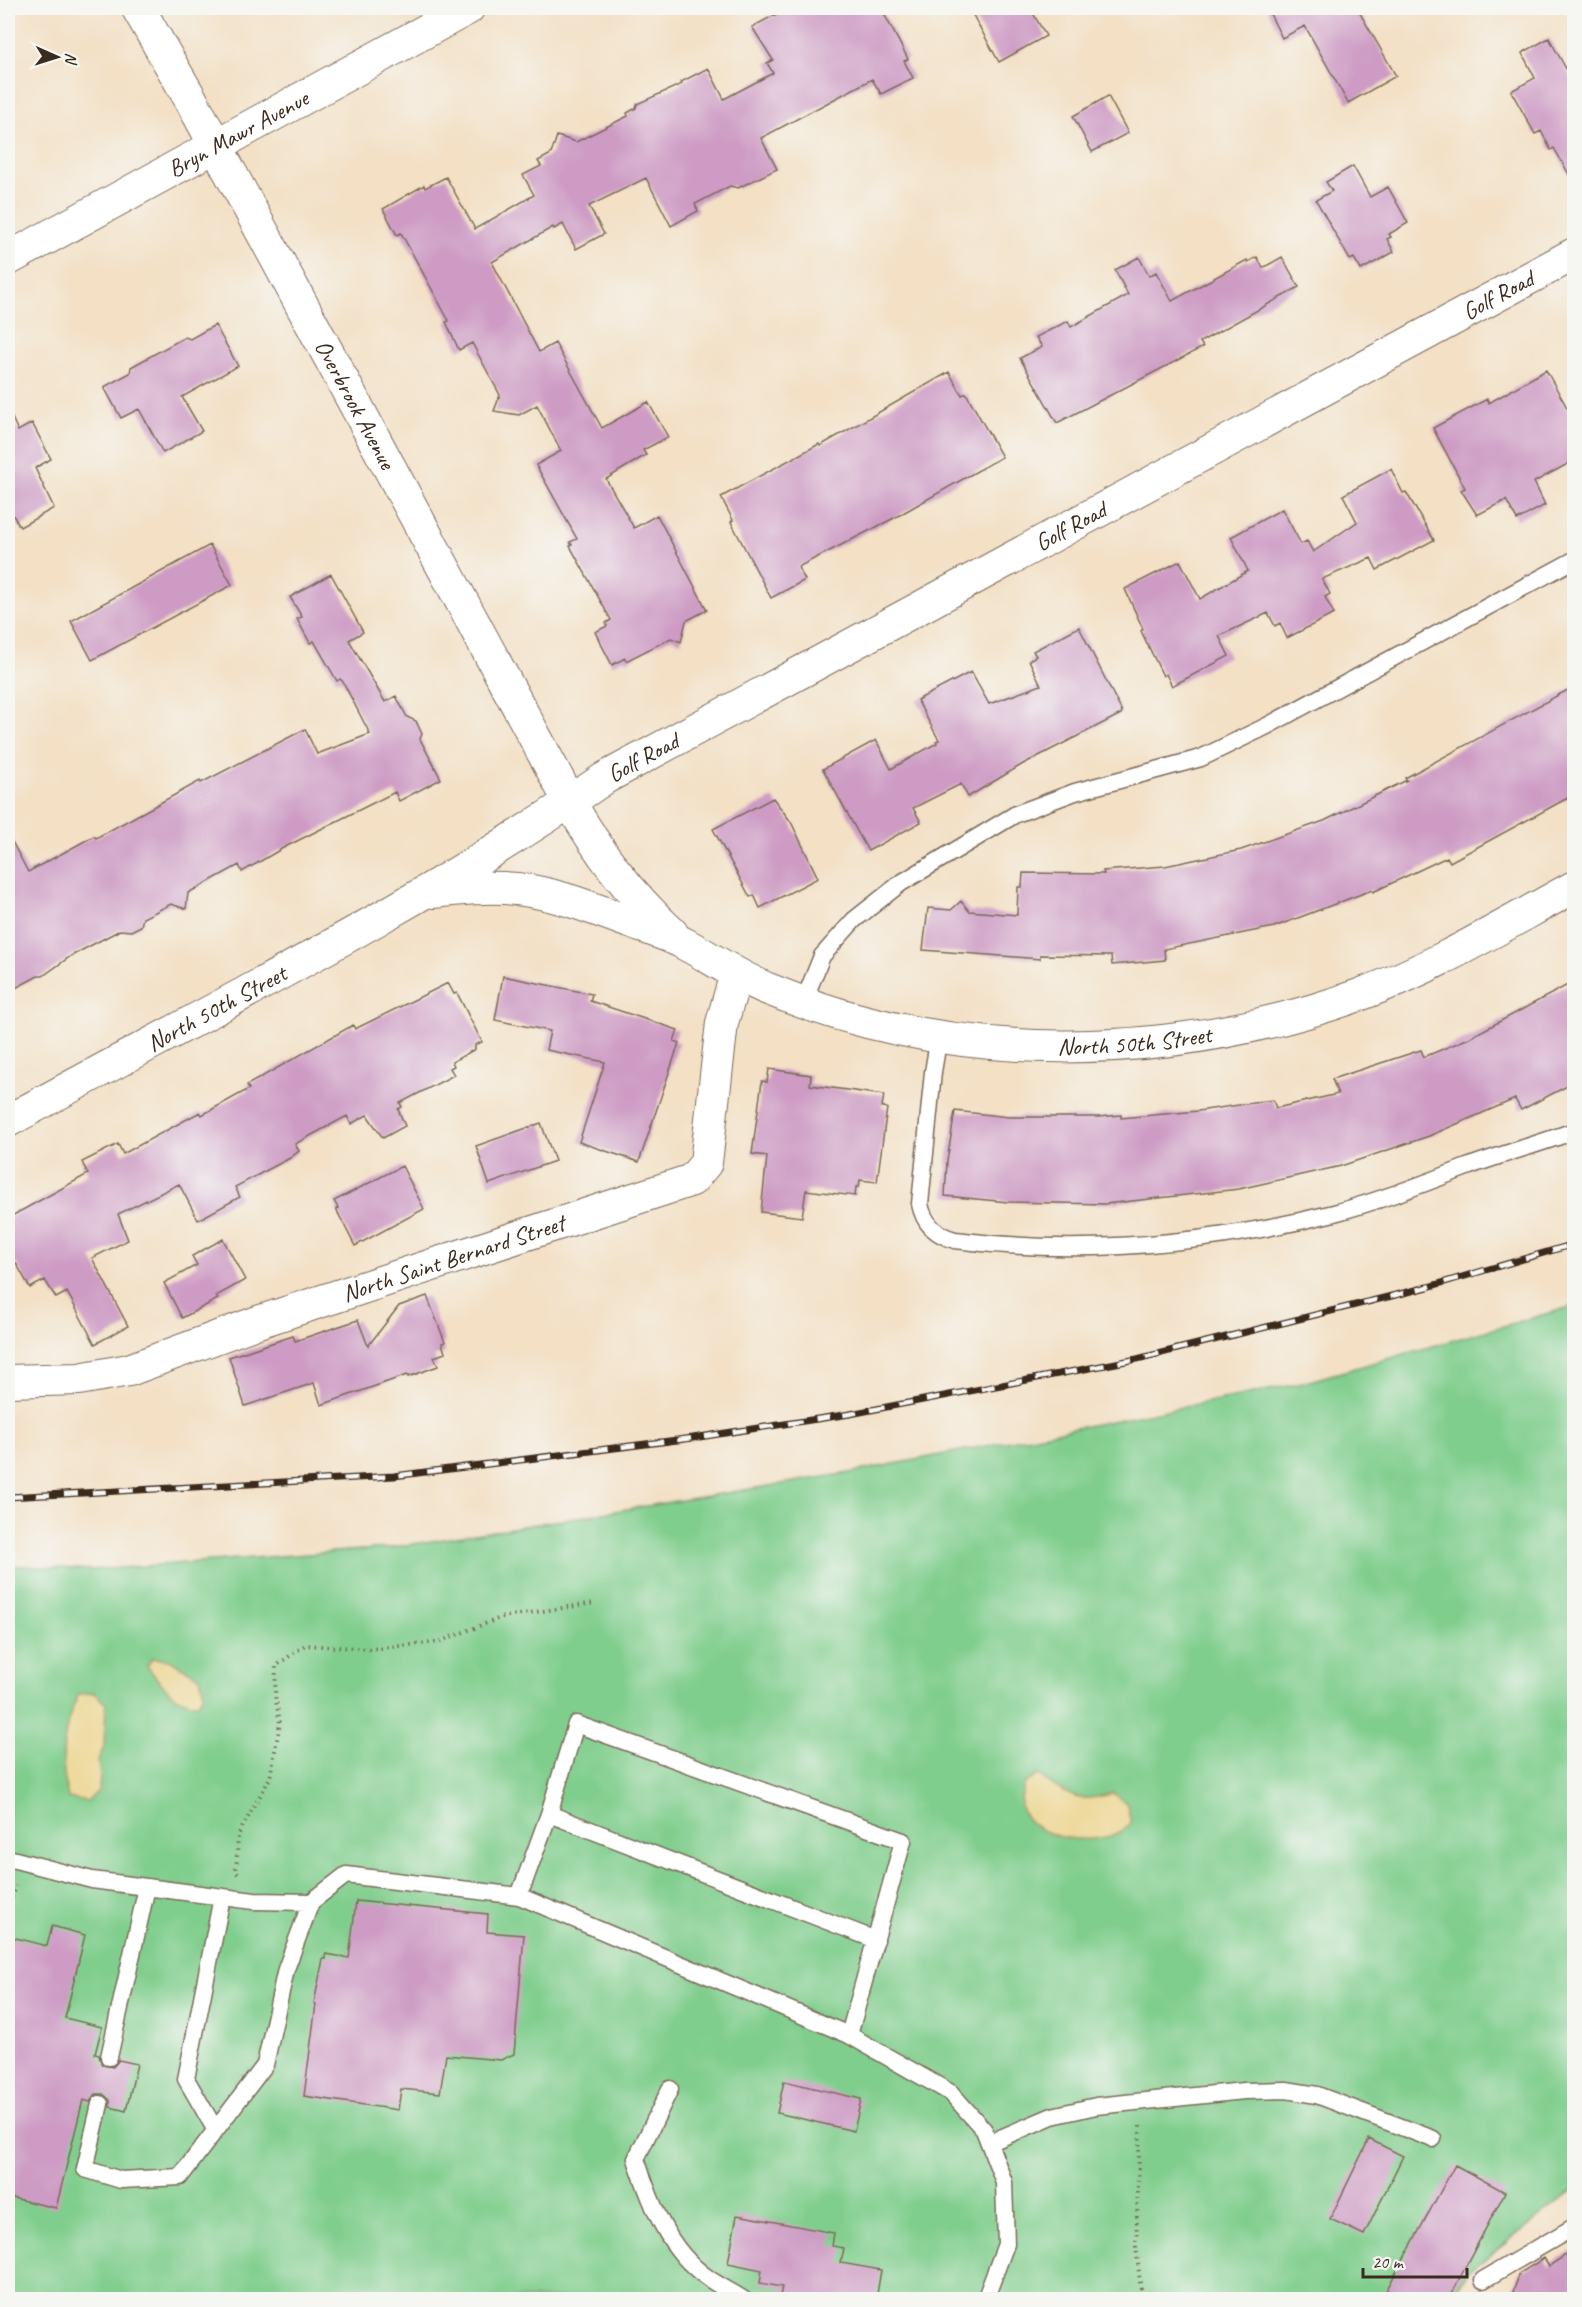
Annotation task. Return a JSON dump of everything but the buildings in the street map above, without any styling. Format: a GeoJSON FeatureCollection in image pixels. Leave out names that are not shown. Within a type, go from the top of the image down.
{"type":"FeatureCollection","features":[{"type":"Feature","properties":{"kind":"street","name":"Overbrook Avenue"},"geometry":{"type":"LineString","coordinates":[[138,8],[570,802]]}},
{"type":"Feature","properties":{"kind":"street","name":"Bryn Mawr Avenue"},"geometry":{"type":"LineString","coordinates":[[8,259],[468,8]]}},
{"type":"Feature","properties":{"kind":"street","name":"Golf Road"},"geometry":{"type":"LineString","coordinates":[[570,802],[605,778],[1575,254]]}},
{"type":"Feature","properties":{"kind":"street","name":"North 50th Street"},"geometry":{"type":"LineString","coordinates":[[8,1120],[425,893],[570,802],[586,832],[624,882],[682,943]]}},
{"type":"Feature","properties":{"kind":"street","name":"North 50th Street"},"geometry":{"type":"LineString","coordinates":[[425,893],[491,887],[531,890],[594,909],[682,943],[736,974],[803,1003],[878,1025],[988,1043],[1091,1047],[1181,1039],[1275,1021],[1360,995],[1402,978],[1575,887]]}},
{"type":"Feature","properties":{"kind":"street","name":"North Saint Bernard Street"},"geometry":{"type":"LineString","coordinates":[[8,1381],[79,1379],[129,1371],[258,1322],[692,1180],[706,1163],[722,1023],[736,974]]}},
{"type":"Feature","properties":{"kind":"lane"},"geometry":{"type":"LineString","coordinates":[[803,1003],[822,956],[854,920],[901,883],[1016,814],[1075,792],[1201,758],[1268,726],[1575,560]]}},
{"type":"Feature","properties":{"kind":"lane"},"geometry":{"type":"LineString","coordinates":[[939,1036],[920,1204],[922,1215],[928,1224],[946,1238],[955,1240],[1062,1246],[1125,1245],[1171,1242],[1246,1231],[1335,1213],[1379,1200],[1575,1131]]}},
{"type":"Feature","properties":{"kind":"lane"},"geometry":{"type":"LineString","coordinates":[[519,1896],[549,1814],[576,1724],[903,1841],[849,2035]]}},
{"type":"Feature","properties":{"kind":"lane"},"geometry":{"type":"LineString","coordinates":[[549,1814],[876,1940]]}},
{"type":"Feature","properties":{"kind":"lane"},"geometry":{"type":"LineString","coordinates":[[8,1858],[92,1880],[254,1901],[311,1902]]}},
{"type":"Feature","properties":{"kind":"lane"},"geometry":{"type":"LineString","coordinates":[[100,2104],[85,2169],[121,2180],[180,2177],[265,2065],[286,1969],[311,1902],[346,1875],[519,1896],[849,2035],[951,2093],[984,2130],[1004,2182],[1006,2244],[985,2300]]}},
{"type":"Feature","properties":{"kind":"lane"},"geometry":{"type":"LineString","coordinates":[[110,2057],[147,1887]]}},
{"type":"Feature","properties":{"kind":"lane"},"geometry":{"type":"LineString","coordinates":[[215,2129],[186,2079],[222,1897]]}},
{"type":"Feature","properties":{"kind":"lane"},"geometry":{"type":"LineString","coordinates":[[670,2089],[636,2159],[654,2210],[678,2251],[706,2277],[744,2300]]}},
{"type":"Feature","properties":{"kind":"lane"},"geometry":{"type":"LineString","coordinates":[[989,2143],[1052,2116],[1096,2106],[1244,2091],[1286,2090],[1317,2095],[1434,2139]]}},
{"type":"Feature","properties":{"kind":"lane"},"geometry":{"type":"LineString","coordinates":[[1483,2280],[1575,2227]]}},
{"type":"Feature","properties":{"kind":"path"},"geometry":{"type":"LineString","coordinates":[[254,1901],[236,1872],[238,1835],[270,1778],[280,1724],[275,1695],[276,1666],[305,1645],[372,1649],[438,1642],[503,1617],[595,1603]]}},
{"type":"Feature","properties":{"kind":"path"},"geometry":{"type":"LineString","coordinates":[[1141,2101],[1136,2246],[1142,2300]]}},
{"type":"Feature","properties":{"kind":"green space"},"geometry":{"type":"Polygon","coordinates":[[[1574,1306],[1574,2190],[1467,2273],[1449,2299],[8,2299],[8,1565],[92,1570],[389,1548],[849,1473],[1299,1384],[1574,1306]]]}},
{"type":"Feature","properties":{"kind":"sand"},"geometry":{"type":"Polygon","coordinates":[[[152,1658],[169,1660],[200,1677],[204,1694],[198,1703],[183,1700],[162,1685],[147,1666],[152,1658]]]}},
{"type":"Feature","properties":{"kind":"sand"},"geometry":{"type":"Polygon","coordinates":[[[94,1693],[106,1704],[104,1746],[98,1762],[99,1790],[88,1801],[68,1798],[63,1758],[69,1719],[79,1694],[94,1693]]]}},
{"type":"Feature","properties":{"kind":"sand"},"geometry":{"type":"Polygon","coordinates":[[[1038,1775],[1065,1793],[1081,1798],[1113,1793],[1127,1804],[1131,1823],[1120,1832],[1095,1839],[1049,1834],[1027,1818],[1021,1807],[1024,1784],[1038,1775]]]}},
{"type":"Feature","properties":{"kind":"railway"},"geometry":{"type":"LineString","coordinates":[[8,1497],[394,1476],[693,1438],[850,1414],[1137,1359],[1428,1287],[1574,1244]]}}]}
